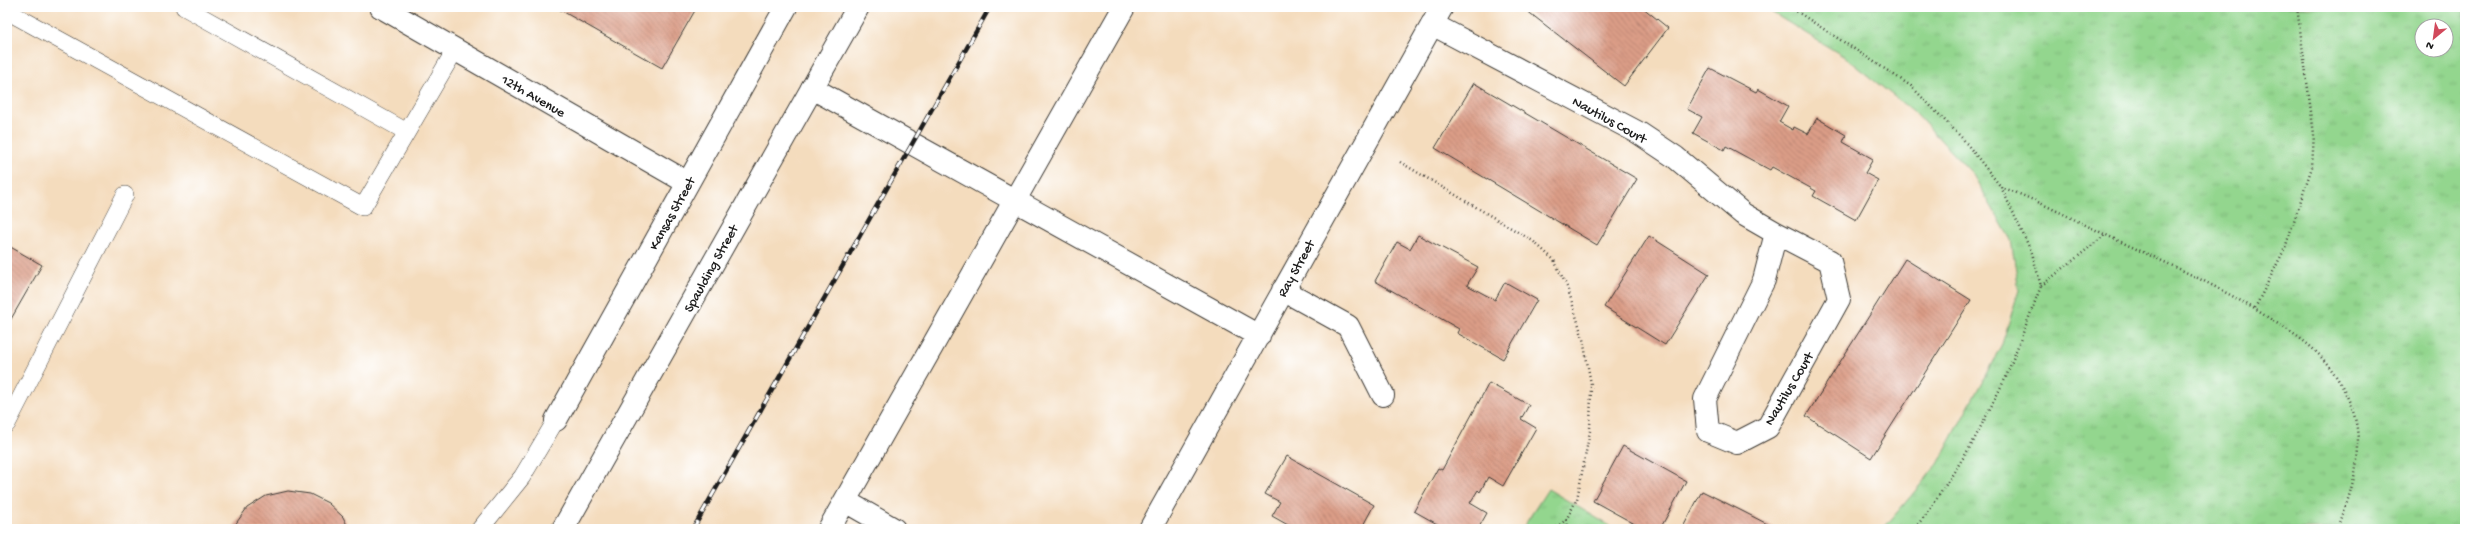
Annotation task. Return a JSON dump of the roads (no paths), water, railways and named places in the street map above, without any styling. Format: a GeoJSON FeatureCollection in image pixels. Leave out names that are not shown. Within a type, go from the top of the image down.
{"type":"FeatureCollection","features":[{"type":"Feature","properties":{"kind":"street","name":"12th Avenue"},"geometry":{"type":"LineString","coordinates":[[381,7],[688,183]]}},
{"type":"Feature","properties":{"kind":"street","name":"Kansas Street"},"geometry":{"type":"LineString","coordinates":[[556,420],[786,7]]}},
{"type":"Feature","properties":{"kind":"street","name":"Spaulding Street"},"geometry":{"type":"LineString","coordinates":[[563,529],[858,7]]}},
{"type":"Feature","properties":{"kind":"street"},"geometry":{"type":"LineString","coordinates":[[829,529],[1124,7]]}},
{"type":"Feature","properties":{"kind":"street","name":"Nautilus Court"},"geometry":{"type":"LineString","coordinates":[[1437,15],[1639,133],[1675,157],[1743,214],[1830,261],[1839,299],[1768,427],[1737,443],[1708,431],[1705,399],[1764,280],[1776,233]]}},
{"type":"Feature","properties":{"kind":"street","name":"Ray Street"},"geometry":{"type":"LineString","coordinates":[[1150,529],[1437,15]]}},
{"type":"Feature","properties":{"kind":"street"},"geometry":{"type":"LineString","coordinates":[[812,88],[1259,336]]}},
{"type":"Feature","properties":{"kind":"street"},"geometry":{"type":"LineString","coordinates":[[1283,290],[1348,326],[1383,395]]}},
{"type":"Feature","properties":{"kind":"street"},"geometry":{"type":"LineString","coordinates":[[845,501],[894,529]]}},
{"type":"Feature","properties":{"kind":"lane"},"geometry":{"type":"LineString","coordinates":[[184,7],[407,132]]}},
{"type":"Feature","properties":{"kind":"lane"},"geometry":{"type":"LineString","coordinates":[[7,11],[363,208],[455,50]]}},
{"type":"Feature","properties":{"kind":"lane"},"geometry":{"type":"LineString","coordinates":[[7,424],[125,195]]}},
{"type":"Feature","properties":{"kind":"lane"},"geometry":{"type":"LineString","coordinates":[[480,529],[522,476],[556,420]]}},
{"type":"Feature","properties":{"kind":"railway"},"geometry":{"type":"LineString","coordinates":[[693,529],[990,7]]}}]}
